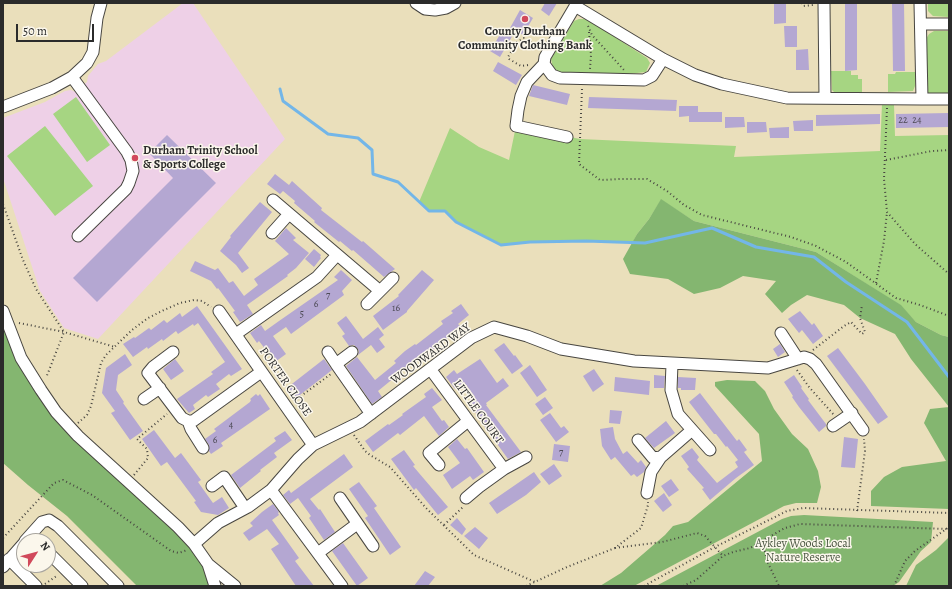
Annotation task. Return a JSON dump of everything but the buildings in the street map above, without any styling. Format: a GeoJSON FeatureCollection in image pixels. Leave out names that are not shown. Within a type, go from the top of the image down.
{"type":"FeatureCollection","features":[{"type":"Feature","properties":{"kind":"street"},"geometry":{"type":"LineString","coordinates":[[3,107],[52,88],[72,77],[87,63],[93,52],[97,18],[101,3]]}},
{"type":"Feature","properties":{"kind":"street"},"geometry":{"type":"LineString","coordinates":[[416,3],[425,10],[435,10],[446,8],[455,3]]}},
{"type":"Feature","properties":{"kind":"street"},"geometry":{"type":"LineString","coordinates":[[824,3],[825,98]]}},
{"type":"Feature","properties":{"kind":"street"},"geometry":{"type":"LineString","coordinates":[[920,3],[922,99]]}},
{"type":"Feature","properties":{"kind":"street"},"geometry":{"type":"LineString","coordinates":[[567,137],[516,126],[521,96],[527,82],[544,64],[548,51],[576,5],[663,59],[695,75],[722,84],[787,98],[949,99]]}},
{"type":"Feature","properties":{"kind":"street"},"geometry":{"type":"LineString","coordinates":[[921,24],[949,24]]}},
{"type":"Feature","properties":{"kind":"street"},"geometry":{"type":"LineString","coordinates":[[544,64],[552,75],[560,78],[644,80],[652,76],[663,59]]}},
{"type":"Feature","properties":{"kind":"street"},"geometry":{"type":"LineString","coordinates":[[72,77],[127,152],[131,160],[132,171],[126,189],[78,236]]}},
{"type":"Feature","properties":{"kind":"street"},"geometry":{"type":"LineString","coordinates":[[273,200],[380,291]]}},
{"type":"Feature","properties":{"kind":"street"},"geometry":{"type":"LineString","coordinates":[[272,233],[289,214]]}},
{"type":"Feature","properties":{"kind":"street"},"geometry":{"type":"LineString","coordinates":[[236,334],[276,304],[299,291],[311,282],[337,255]]}},
{"type":"Feature","properties":{"kind":"street"},"geometry":{"type":"LineString","coordinates":[[367,304],[393,278]]}},
{"type":"Feature","properties":{"kind":"street","name":"PORTER CLOSE"},"geometry":{"type":"LineString","coordinates":[[219,311],[314,445]]}},
{"type":"Feature","properties":{"kind":"street"},"geometry":{"type":"LineString","coordinates":[[4,316],[21,358],[56,412],[128,482],[178,527],[192,549],[235,586]]}},
{"type":"Feature","properties":{"kind":"street","name":"WOODWARD WAY"},"geometry":{"type":"LineString","coordinates":[[192,549],[218,523],[245,508],[272,490],[298,459],[314,445],[360,422],[431,370],[471,338],[494,327],[527,336],[561,349],[634,361],[768,368],[792,360]]}},
{"type":"Feature","properties":{"kind":"street"},"geometry":{"type":"LineString","coordinates":[[781,334],[792,360],[804,357],[810,359],[816,364],[864,430]]}},
{"type":"Feature","properties":{"kind":"street"},"geometry":{"type":"LineString","coordinates":[[173,352],[153,367],[148,373],[182,418],[188,421],[193,421],[261,372]]}},
{"type":"Feature","properties":{"kind":"street"},"geometry":{"type":"LineString","coordinates":[[328,352],[371,414]]}},
{"type":"Feature","properties":{"kind":"street"},"geometry":{"type":"LineString","coordinates":[[338,366],[352,352]]}},
{"type":"Feature","properties":{"kind":"street"},"geometry":{"type":"LineString","coordinates":[[672,364],[671,390],[678,414],[710,450]]}},
{"type":"Feature","properties":{"kind":"street","name":"LITTLE COURT"},"geometry":{"type":"LineString","coordinates":[[431,370],[504,469]]}},
{"type":"Feature","properties":{"kind":"street"},"geometry":{"type":"LineString","coordinates":[[144,400],[160,388]]}},
{"type":"Feature","properties":{"kind":"street"},"geometry":{"type":"LineString","coordinates":[[836,424],[852,413]]}},
{"type":"Feature","properties":{"kind":"street"},"geometry":{"type":"LineString","coordinates":[[188,421],[191,430],[203,448]]}},
{"type":"Feature","properties":{"kind":"street"},"geometry":{"type":"LineString","coordinates":[[439,465],[429,453],[468,421]]}},
{"type":"Feature","properties":{"kind":"street"},"geometry":{"type":"LineString","coordinates":[[647,492],[651,472],[661,457],[692,430]]}},
{"type":"Feature","properties":{"kind":"street"},"geometry":{"type":"LineString","coordinates":[[638,440],[654,458],[661,457]]}},
{"type":"Feature","properties":{"kind":"street"},"geometry":{"type":"LineString","coordinates":[[466,498],[478,487],[504,469],[526,457]]}},
{"type":"Feature","properties":{"kind":"street"},"geometry":{"type":"LineString","coordinates":[[212,486],[224,477],[245,508]]}},
{"type":"Feature","properties":{"kind":"street"},"geometry":{"type":"LineString","coordinates":[[272,490],[342,586]]}},
{"type":"Feature","properties":{"kind":"street"},"geometry":{"type":"LineString","coordinates":[[340,498],[373,546]]}},
{"type":"Feature","properties":{"kind":"street"},"geometry":{"type":"LineString","coordinates":[[35,533],[42,522],[49,520],[54,523],[118,586]]}},
{"type":"Feature","properties":{"kind":"street"},"geometry":{"type":"LineString","coordinates":[[318,553],[357,524]]}},
{"type":"Feature","properties":{"kind":"street"},"geometry":{"type":"LineString","coordinates":[[16,553],[6,563],[36,586]]}},
{"type":"Feature","properties":{"kind":"street"},"geometry":{"type":"LineString","coordinates":[[56,560],[82,586]]}},
{"type":"Feature","properties":{"kind":"street"},"geometry":{"type":"LineString","coordinates":[[208,564],[215,586]]}},
{"type":"Feature","properties":{"kind":"path"},"geometry":{"type":"LineString","coordinates":[[590,15],[588,20],[591,55],[586,79],[579,164],[600,180],[621,178],[647,179],[667,191],[684,205],[702,215],[791,237],[816,246],[846,262],[896,298],[949,316]]}},
{"type":"Feature","properties":{"kind":"path"},"geometry":{"type":"LineString","coordinates":[[589,30],[628,74],[631,80]]}},
{"type":"Feature","properties":{"kind":"path"},"geometry":{"type":"LineString","coordinates":[[544,64],[522,66],[508,57],[517,42],[524,38],[548,51]]}},
{"type":"Feature","properties":{"kind":"path"},"geometry":{"type":"LineString","coordinates":[[876,283],[884,241],[887,212],[884,179],[886,160],[887,99]]}},
{"type":"Feature","properties":{"kind":"path"},"geometry":{"type":"LineString","coordinates":[[886,160],[932,151],[949,150]]}},
{"type":"Feature","properties":{"kind":"path"},"geometry":{"type":"LineString","coordinates":[[3,204],[23,260],[36,289],[64,332]]}},
{"type":"Feature","properties":{"kind":"path"},"geometry":{"type":"LineString","coordinates":[[887,212],[916,244],[949,274]]}},
{"type":"Feature","properties":{"kind":"path"},"geometry":{"type":"LineString","coordinates":[[72,429],[87,415],[91,406],[101,363],[106,355],[132,330],[148,318],[164,310],[194,300],[202,301],[219,311]]}},
{"type":"Feature","properties":{"kind":"path"},"geometry":{"type":"LineString","coordinates":[[824,341],[851,322],[862,334],[865,332],[860,318],[862,305]]}},
{"type":"Feature","properties":{"kind":"path"},"geometry":{"type":"LineString","coordinates":[[4,316],[115,347]]}},
{"type":"Feature","properties":{"kind":"path"},"geometry":{"type":"LineString","coordinates":[[41,390],[64,332]]}},
{"type":"Feature","properties":{"kind":"path"},"geometry":{"type":"LineString","coordinates":[[792,360],[792,364],[836,424]]}},
{"type":"Feature","properties":{"kind":"path"},"geometry":{"type":"LineString","coordinates":[[287,407],[338,366]]}},
{"type":"Feature","properties":{"kind":"path"},"geometry":{"type":"LineString","coordinates":[[128,482],[148,458],[147,449],[137,439],[174,408]]}},
{"type":"Feature","properties":{"kind":"path"},"geometry":{"type":"LineString","coordinates":[[349,428],[365,451],[390,467],[426,508],[474,554],[534,582]]}},
{"type":"Feature","properties":{"kind":"path"},"geometry":{"type":"LineString","coordinates":[[857,511],[865,451],[864,430]]}},
{"type":"Feature","properties":{"kind":"path"},"geometry":{"type":"LineString","coordinates":[[3,538],[54,483],[63,480],[92,494],[171,551],[179,553],[192,549]]}},
{"type":"Feature","properties":{"kind":"path"},"geometry":{"type":"LineString","coordinates":[[444,525],[466,504],[466,498]]}},
{"type":"Feature","properties":{"kind":"path"},"geometry":{"type":"LineString","coordinates":[[615,548],[641,528],[648,505]]}},
{"type":"Feature","properties":{"kind":"path"},"geometry":{"type":"LineString","coordinates":[[644,586],[787,511],[802,508],[949,513]]}},
{"type":"Feature","properties":{"kind":"path"},"geometry":{"type":"LineString","coordinates":[[683,586],[696,580],[723,556],[750,548],[785,528],[800,524],[948,528]]}},
{"type":"Feature","properties":{"kind":"path"},"geometry":{"type":"LineString","coordinates":[[894,586],[904,561],[915,551],[948,528]]}},
{"type":"Feature","properties":{"kind":"path"},"geometry":{"type":"LineString","coordinates":[[526,586],[567,567],[615,548],[662,542],[697,533],[705,536],[723,556]]}},
{"type":"Feature","properties":{"kind":"path"},"geometry":{"type":"LineString","coordinates":[[766,539],[765,551],[767,561],[779,586]]}},
{"type":"Feature","properties":{"kind":"shaded area","name":"Durham Trinity School & Sports College"},"geometry":{"type":"Polygon","coordinates":[[[183,3],[193,3],[285,139],[98,339],[64,328],[40,291],[3,178],[3,118],[45,102],[65,91],[71,90],[75,92],[87,82],[88,76],[98,64],[106,61],[183,3]]]}},
{"type":"Feature","properties":{"kind":"green space"},"geometry":{"type":"Polygon","coordinates":[[[928,3],[949,3],[949,17],[933,16],[928,11],[928,3]]]}},
{"type":"Feature","properties":{"kind":"green space"},"geometry":{"type":"Polygon","coordinates":[[[584,19],[593,23],[647,58],[650,63],[646,72],[628,74],[559,72],[553,68],[551,59],[574,21],[584,19]]]}},
{"type":"Feature","properties":{"kind":"green space"},"geometry":{"type":"Polygon","coordinates":[[[934,31],[949,31],[949,96],[927,94],[926,39],[929,34],[934,31]]]}},
{"type":"Feature","properties":{"kind":"green space"},"geometry":{"type":"Polygon","coordinates":[[[831,71],[851,71],[851,75],[858,75],[858,79],[862,79],[862,93],[834,92],[832,90],[831,71]]]}},
{"type":"Feature","properties":{"kind":"green space"},"geometry":{"type":"Polygon","coordinates":[[[896,72],[916,72],[913,91],[888,92],[888,74],[895,74],[896,72]]]}},
{"type":"Feature","properties":{"kind":"green space"},"geometry":{"type":"Polygon","coordinates":[[[76,97],[110,145],[87,162],[53,114],[76,97]]]}},
{"type":"Feature","properties":{"kind":"green space"},"geometry":{"type":"Polygon","coordinates":[[[882,104],[894,105],[895,136],[949,135],[949,337],[941,335],[916,322],[900,305],[816,252],[694,221],[661,200],[633,242],[530,242],[501,245],[456,222],[445,211],[429,211],[419,202],[450,128],[479,147],[509,160],[516,126],[580,139],[736,146],[734,157],[880,151],[882,104]]]}},
{"type":"Feature","properties":{"kind":"green space"},"geometry":{"type":"Polygon","coordinates":[[[45,126],[93,186],[55,216],[7,156],[45,126]]]}},
{"type":"Feature","properties":{"kind":"green space"},"geometry":{"type":"Polygon","coordinates":[[[661,199],[694,221],[816,252],[901,305],[916,322],[941,335],[949,337],[949,407],[911,359],[895,334],[860,318],[844,305],[807,295],[791,305],[782,313],[765,294],[776,281],[743,276],[720,288],[694,294],[668,279],[630,274],[623,259],[637,234],[649,219],[661,199]]]}},
{"type":"Feature","properties":{"kind":"green space"},"geometry":{"type":"Polygon","coordinates":[[[3,311],[6,321],[56,412],[194,544],[215,586],[137,586],[67,516],[3,463],[3,311]]]}},
{"type":"Feature","properties":{"kind":"green space"},"geometry":{"type":"Polygon","coordinates":[[[727,380],[755,381],[765,391],[774,409],[792,434],[808,449],[818,471],[821,487],[817,503],[796,503],[784,506],[634,586],[600,586],[621,573],[665,535],[673,526],[688,522],[762,461],[759,434],[715,386],[715,382],[727,380]]]}},
{"type":"Feature","properties":{"kind":"green space"},"geometry":{"type":"Polygon","coordinates":[[[949,407],[949,509],[871,506],[871,491],[884,477],[902,467],[946,461],[924,423],[930,409],[949,407]]]}},
{"type":"Feature","properties":{"kind":"green space","name":"Aykley Woods Local Nature Reserve"},"geometry":{"type":"Polygon","coordinates":[[[804,515],[933,522],[931,542],[921,551],[899,582],[893,586],[656,586],[782,519],[791,516],[804,515]]]}},
{"type":"Feature","properties":{"kind":"green space"},"geometry":{"type":"Polygon","coordinates":[[[949,537],[949,586],[906,586],[916,565],[936,550],[949,537]]]}},
{"type":"Feature","properties":{"kind":"waterway"},"geometry":{"type":"LineString","coordinates":[[280,89],[283,101],[328,134],[358,138],[372,150],[373,174],[398,182],[429,211],[445,211],[456,222],[501,245],[530,242],[586,241],[645,243],[712,228],[756,247],[814,257],[846,282],[907,322],[949,377]]}},
{"type":"Feature","properties":{"kind":"place","name":"County Durham Community Clothing Bank"},"geometry":{"type":"Point","coordinates":[525,19]}},
{"type":"Feature","properties":{"kind":"place","name":"Durham Trinity School & Sports College"},"geometry":{"type":"Point","coordinates":[135,158]}}]}
